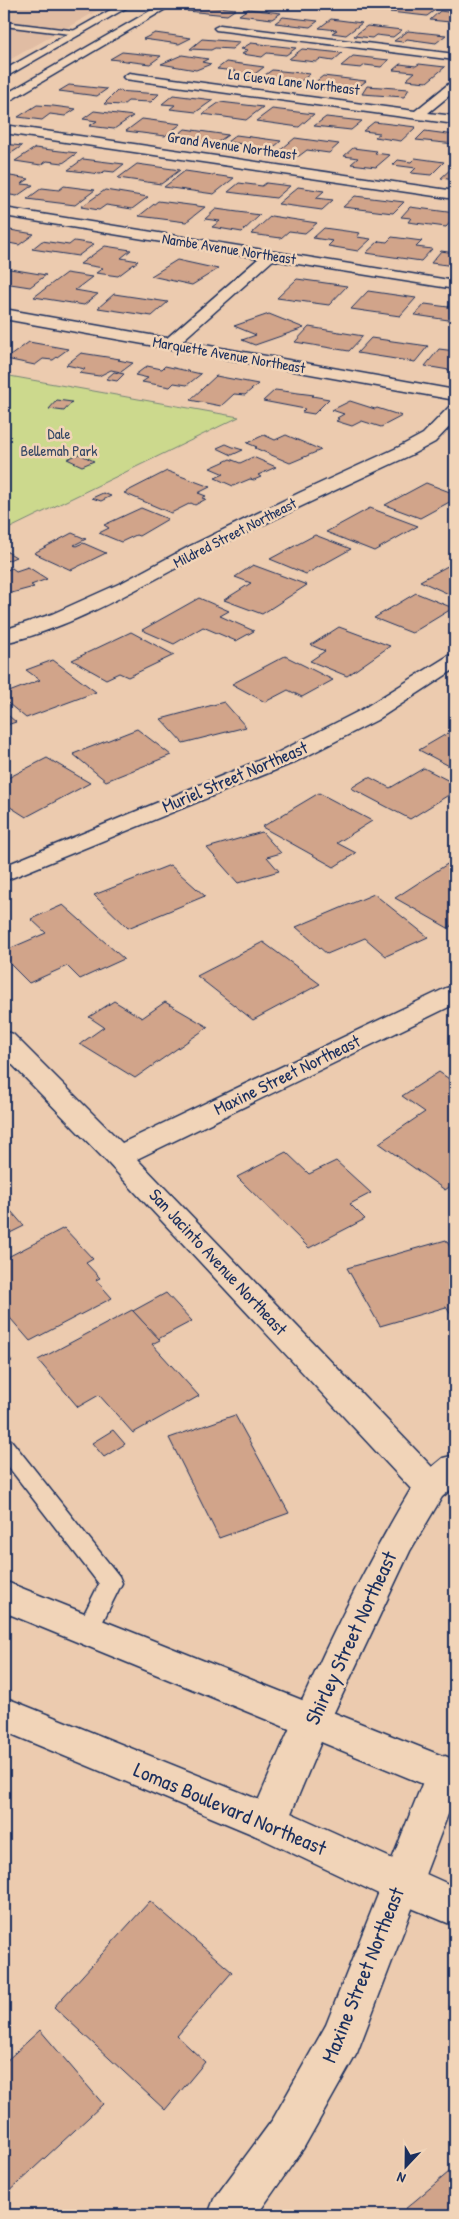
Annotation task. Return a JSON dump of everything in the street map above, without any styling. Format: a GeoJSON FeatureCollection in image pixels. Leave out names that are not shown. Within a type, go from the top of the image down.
{"type":"FeatureCollection","features":[{"type":"Feature","properties":{"kind":"street"},"geometry":{"type":"LineString","coordinates":[[5,73],[128,4]]}},
{"type":"Feature","properties":{"kind":"street"},"geometry":{"type":"LineString","coordinates":[[4,100],[169,4]]}},
{"type":"Feature","properties":{"kind":"street"},"geometry":{"type":"LineString","coordinates":[[220,28],[455,57]]}},
{"type":"Feature","properties":{"kind":"street"},"geometry":{"type":"LineString","coordinates":[[78,33],[113,37]]}},
{"type":"Feature","properties":{"kind":"street","name":"La Cueva Lane Northeast"},"geometry":{"type":"LineString","coordinates":[[129,77],[455,120]]}},
{"type":"Feature","properties":{"kind":"street"},"geometry":{"type":"LineString","coordinates":[[418,115],[455,85]]}},
{"type":"Feature","properties":{"kind":"street","name":"Grand Avenue Northeast"},"geometry":{"type":"LineString","coordinates":[[4,129],[455,195]]}},
{"type":"Feature","properties":{"kind":"street","name":"Nambe Avenue Northeast"},"geometry":{"type":"LineString","coordinates":[[4,212],[455,285]]}},
{"type":"Feature","properties":{"kind":"street"},"geometry":{"type":"LineString","coordinates":[[170,344],[270,256]]}},
{"type":"Feature","properties":{"kind":"street","name":"Marquette Avenue Northeast"},"geometry":{"type":"LineString","coordinates":[[4,314],[455,395]]}},
{"type":"Feature","properties":{"kind":"street","name":"Mildred Street Northeast"},"geometry":{"type":"LineString","coordinates":[[4,637],[59,618],[130,586],[197,550],[307,496],[405,451],[429,438],[455,412]]}},
{"type":"Feature","properties":{"kind":"street","name":"Muriel Street Northeast"},"geometry":{"type":"LineString","coordinates":[[4,874],[285,758],[369,715],[455,660]]}},
{"type":"Feature","properties":{"kind":"street","name":"Maxine Street Northeast"},"geometry":{"type":"LineString","coordinates":[[118,1156],[455,994]]}},
{"type":"Feature","properties":{"kind":"street","name":"San Jacinto Avenue Northeast"},"geometry":{"type":"LineString","coordinates":[[4,1040],[118,1156],[443,1477]]}},
{"type":"Feature","properties":{"kind":"street","name":"Shirley Street Northeast"},"geometry":{"type":"LineString","coordinates":[[268,1822],[311,1721],[396,1542],[443,1477]]}},
{"type":"Feature","properties":{"kind":"street"},"geometry":{"type":"LineString","coordinates":[[4,1596],[450,1777]]}},
{"type":"Feature","properties":{"kind":"street","name":"Lomas Boulevard Northeast"},"geometry":{"type":"LineString","coordinates":[[4,1714],[268,1822],[400,1884],[455,1907]]}},
{"type":"Feature","properties":{"kind":"street","name":"Maxine Street Northeast"},"geometry":{"type":"LineString","coordinates":[[230,2215],[288,2134],[342,2038],[400,1884],[450,1777]]}},
{"type":"Feature","properties":{"kind":"lane"},"geometry":{"type":"LineString","coordinates":[[4,24],[78,33]]}},
{"type":"Feature","properties":{"kind":"lane"},"geometry":{"type":"LineString","coordinates":[[4,1446],[111,1583],[87,1630]]}},
{"type":"Feature","properties":{"kind":"shaded area"},"geometry":{"type":"Polygon","coordinates":[[[4,4],[109,4],[4,63],[4,4]]]}},
{"type":"Feature","properties":{"kind":"green space","name":"Dale Bellemah Park"},"geometry":{"type":"Polygon","coordinates":[[[4,375],[239,417],[4,531],[4,375]]]}},
{"type":"Feature","properties":{"kind":"building"},"geometry":{"type":"Polygon","coordinates":[[[353,4],[391,5],[383,11],[349,7],[353,4]]]}},
{"type":"Feature","properties":{"kind":"building"},"geometry":{"type":"Polygon","coordinates":[[[197,5],[236,9],[227,15],[187,11],[197,5]]]}},
{"type":"Feature","properties":{"kind":"building"},"geometry":{"type":"Polygon","coordinates":[[[398,6],[435,10],[427,16],[390,12],[398,6]]]}},
{"type":"Feature","properties":{"kind":"building"},"geometry":{"type":"Polygon","coordinates":[[[248,9],[281,13],[272,19],[239,15],[248,9]]]}},
{"type":"Feature","properties":{"kind":"building"},"geometry":{"type":"Polygon","coordinates":[[[440,11],[455,13],[455,20],[450,22],[430,20],[440,11]]]}},
{"type":"Feature","properties":{"kind":"building"},"geometry":{"type":"Polygon","coordinates":[[[283,17],[318,21],[310,27],[275,23],[283,17]]]}},
{"type":"Feature","properties":{"kind":"building"},"geometry":{"type":"Polygon","coordinates":[[[331,19],[362,23],[346,35],[332,33],[337,30],[319,28],[331,19]]]}},
{"type":"Feature","properties":{"kind":"building"},"geometry":{"type":"Polygon","coordinates":[[[367,26],[402,30],[393,37],[376,35],[372,38],[354,36],[367,26]]]}},
{"type":"Feature","properties":{"kind":"building"},"geometry":{"type":"Polygon","coordinates":[[[408,31],[446,35],[436,43],[407,39],[403,42],[394,41],[408,31]]]}},
{"type":"Feature","properties":{"kind":"building"},"geometry":{"type":"Polygon","coordinates":[[[155,33],[191,38],[179,44],[143,39],[155,33]]]}},
{"type":"Feature","properties":{"kind":"building"},"geometry":{"type":"Polygon","coordinates":[[[202,39],[240,42],[232,49],[190,49],[202,39]]]}},
{"type":"Feature","properties":{"kind":"building"},"geometry":{"type":"Polygon","coordinates":[[[251,43],[296,48],[286,55],[267,53],[262,57],[242,54],[248,50],[241,49],[251,43]]]}},
{"type":"Feature","properties":{"kind":"building"},"geometry":{"type":"Polygon","coordinates":[[[302,49],[342,53],[333,61],[320,59],[316,62],[289,59],[302,49]]]}},
{"type":"Feature","properties":{"kind":"building"},"geometry":{"type":"Polygon","coordinates":[[[122,52],[161,56],[150,64],[110,59],[122,52]]]}},
{"type":"Feature","properties":{"kind":"building"},"geometry":{"type":"Polygon","coordinates":[[[182,55],[208,59],[202,62],[211,64],[196,70],[161,64],[182,55]]]}},
{"type":"Feature","properties":{"kind":"building"},"geometry":{"type":"Polygon","coordinates":[[[353,56],[389,60],[381,67],[365,65],[361,68],[341,66],[353,56]]]}},
{"type":"Feature","properties":{"kind":"building"},"geometry":{"type":"Polygon","coordinates":[[[226,62],[264,67],[248,79],[227,76],[235,71],[217,69],[226,62]]]}},
{"type":"Feature","properties":{"kind":"building"},"geometry":{"type":"Polygon","coordinates":[[[400,64],[445,67],[427,82],[406,80],[415,72],[393,70],[400,64]]]}},
{"type":"Feature","properties":{"kind":"building"},"geometry":{"type":"Polygon","coordinates":[[[272,70],[310,74],[296,85],[258,80],[272,70]]]}},
{"type":"Feature","properties":{"kind":"building"},"geometry":{"type":"Polygon","coordinates":[[[323,76],[366,81],[352,92],[309,87],[323,76]]]}},
{"type":"Feature","properties":{"kind":"building"},"geometry":{"type":"Polygon","coordinates":[[[69,85],[107,89],[97,96],[59,91],[69,85]]]}},
{"type":"Feature","properties":{"kind":"building"},"geometry":{"type":"Polygon","coordinates":[[[367,86],[409,89],[404,97],[362,94],[367,86]]]}},
{"type":"Feature","properties":{"kind":"building"},"geometry":{"type":"Polygon","coordinates":[[[117,91],[159,94],[151,102],[128,101],[123,105],[104,104],[117,91]]]}},
{"type":"Feature","properties":{"kind":"building"},"geometry":{"type":"Polygon","coordinates":[[[173,95],[213,100],[196,112],[170,109],[175,105],[162,104],[173,95]]]}},
{"type":"Feature","properties":{"kind":"building"},"geometry":{"type":"Polygon","coordinates":[[[220,102],[263,107],[246,120],[203,114],[220,102]]]}},
{"type":"Feature","properties":{"kind":"building"},"geometry":{"type":"Polygon","coordinates":[[[37,105],[76,109],[65,116],[50,114],[42,120],[18,117],[37,105]]]}},
{"type":"Feature","properties":{"kind":"building"},"geometry":{"type":"Polygon","coordinates":[[[272,109],[314,114],[299,127],[256,121],[272,109]]]}},
{"type":"Feature","properties":{"kind":"building"},"geometry":{"type":"Polygon","coordinates":[[[94,111],[133,116],[114,129],[89,126],[97,121],[83,119],[94,111]]]}},
{"type":"Feature","properties":{"kind":"building"},"geometry":{"type":"Polygon","coordinates":[[[326,117],[362,121],[351,130],[314,126],[326,117]]]}},
{"type":"Feature","properties":{"kind":"building"},"geometry":{"type":"Polygon","coordinates":[[[142,119],[181,124],[165,136],[126,131],[142,119]]]}},
{"type":"Feature","properties":{"kind":"building"},"geometry":{"type":"Polygon","coordinates":[[[374,122],[416,127],[401,141],[375,137],[380,133],[363,131],[374,122]]]}},
{"type":"Feature","properties":{"kind":"building"},"geometry":{"type":"Polygon","coordinates":[[[185,129],[228,135],[215,144],[173,139],[185,129]]]}},
{"type":"Feature","properties":{"kind":"building"},"geometry":{"type":"Polygon","coordinates":[[[425,131],[455,135],[455,144],[416,140],[425,131]]]}},
{"type":"Feature","properties":{"kind":"building"},"geometry":{"type":"Polygon","coordinates":[[[236,135],[281,141],[268,152],[247,149],[251,145],[227,142],[236,135]]]}},
{"type":"Feature","properties":{"kind":"building"},"geometry":{"type":"Polygon","coordinates":[[[295,138],[339,144],[329,153],[307,150],[299,156],[277,153],[295,138]]]}},
{"type":"Feature","properties":{"kind":"building"},"geometry":{"type":"Polygon","coordinates":[[[4,144],[22,146],[4,158],[4,144]]]}},
{"type":"Feature","properties":{"kind":"building"},"geometry":{"type":"Polygon","coordinates":[[[35,148],[77,153],[63,163],[47,161],[41,165],[15,161],[35,148]]]}},
{"type":"Feature","properties":{"kind":"building"},"geometry":{"type":"Polygon","coordinates":[[[353,148],[377,151],[375,153],[390,155],[376,167],[351,164],[358,158],[344,156],[353,148]]]}},
{"type":"Feature","properties":{"kind":"building"},"geometry":{"type":"Polygon","coordinates":[[[415,158],[444,162],[431,175],[411,173],[416,168],[393,165],[398,160],[411,162],[415,158]]]}},
{"type":"Feature","properties":{"kind":"building"},"geometry":{"type":"Polygon","coordinates":[[[83,159],[124,164],[114,172],[105,171],[100,174],[68,170],[83,159]]]}},
{"type":"Feature","properties":{"kind":"building"},"geometry":{"type":"Polygon","coordinates":[[[137,164],[180,170],[161,184],[118,178],[137,164]]]}},
{"type":"Feature","properties":{"kind":"building"},"geometry":{"type":"Polygon","coordinates":[[[455,167],[455,180],[441,178],[455,167]]]}},
{"type":"Feature","properties":{"kind":"building"},"geometry":{"type":"Polygon","coordinates":[[[185,171],[234,178],[214,194],[164,187],[185,171]]]}},
{"type":"Feature","properties":{"kind":"building"},"geometry":{"type":"Polygon","coordinates":[[[4,175],[29,179],[21,184],[33,185],[17,196],[4,194],[4,175]]]}},
{"type":"Feature","properties":{"kind":"building"},"geometry":{"type":"Polygon","coordinates":[[[239,183],[262,186],[266,183],[290,186],[276,198],[228,192],[239,183]]]}},
{"type":"Feature","properties":{"kind":"building"},"geometry":{"type":"Polygon","coordinates":[[[64,186],[95,190],[75,205],[27,199],[42,188],[59,190],[64,186]]]}},
{"type":"Feature","properties":{"kind":"building"},"geometry":{"type":"Polygon","coordinates":[[[298,187],[324,191],[316,198],[333,200],[322,210],[278,204],[298,187]]]}},
{"type":"Feature","properties":{"kind":"building"},"geometry":{"type":"Polygon","coordinates":[[[105,190],[148,197],[132,209],[106,205],[99,210],[81,207],[105,190]]]}},
{"type":"Feature","properties":{"kind":"building"},"geometry":{"type":"Polygon","coordinates":[[[355,196],[404,202],[393,213],[343,207],[355,196]]]}},
{"type":"Feature","properties":{"kind":"building"},"geometry":{"type":"Polygon","coordinates":[[[158,201],[205,207],[186,222],[139,216],[158,201]]]}},
{"type":"Feature","properties":{"kind":"building"},"geometry":{"type":"Polygon","coordinates":[[[410,207],[455,213],[455,217],[446,227],[408,222],[411,218],[401,217],[410,207]]]}},
{"type":"Feature","properties":{"kind":"building"},"geometry":{"type":"Polygon","coordinates":[[[216,209],[260,215],[242,232],[212,227],[220,221],[205,219],[216,209]]]}},
{"type":"Feature","properties":{"kind":"building"},"geometry":{"type":"Polygon","coordinates":[[[271,216],[317,223],[305,233],[289,231],[281,238],[251,234],[271,216]]]}},
{"type":"Feature","properties":{"kind":"building"},"geometry":{"type":"Polygon","coordinates":[[[324,228],[360,233],[357,237],[371,239],[358,251],[328,246],[333,241],[313,238],[324,228]]]}},
{"type":"Feature","properties":{"kind":"building"},"geometry":{"type":"Polygon","coordinates":[[[4,229],[34,234],[19,245],[4,242],[4,229]]]}},
{"type":"Feature","properties":{"kind":"building"},"geometry":{"type":"Polygon","coordinates":[[[392,237],[422,241],[416,247],[432,249],[421,261],[366,253],[379,241],[387,242],[392,237]]]}},
{"type":"Feature","properties":{"kind":"building"},"geometry":{"type":"Polygon","coordinates":[[[42,241],[69,245],[74,241],[94,244],[78,256],[32,249],[42,241]]]}},
{"type":"Feature","properties":{"kind":"building"},"geometry":{"type":"Polygon","coordinates":[[[105,246],[131,250],[121,258],[138,261],[118,276],[96,273],[103,268],[80,264],[105,246]]]}},
{"type":"Feature","properties":{"kind":"building"},"geometry":{"type":"Polygon","coordinates":[[[441,251],[455,253],[455,266],[431,263],[441,251]]]}},
{"type":"Feature","properties":{"kind":"building"},"geometry":{"type":"Polygon","coordinates":[[[177,260],[218,269],[192,285],[151,276],[177,260]]]}},
{"type":"Feature","properties":{"kind":"building"},"geometry":{"type":"Polygon","coordinates":[[[4,268],[46,275],[30,287],[4,283],[4,268]]]}},
{"type":"Feature","properties":{"kind":"building"},"geometry":{"type":"Polygon","coordinates":[[[66,273],[92,277],[75,290],[98,294],[84,305],[34,297],[66,273]]]}},
{"type":"Feature","properties":{"kind":"building"},"geometry":{"type":"Polygon","coordinates":[[[297,279],[347,286],[329,305],[277,298],[297,279]]]}},
{"type":"Feature","properties":{"kind":"building"},"geometry":{"type":"Polygon","coordinates":[[[368,291],[416,298],[400,316],[351,309],[368,291]]]}},
{"type":"Feature","properties":{"kind":"building"},"geometry":{"type":"Polygon","coordinates":[[[114,294],[168,302],[152,316],[98,308],[114,294]]]}},
{"type":"Feature","properties":{"kind":"building"},"geometry":{"type":"Polygon","coordinates":[[[452,303],[455,304],[455,321],[415,315],[425,304],[448,307],[452,303]]]}},
{"type":"Feature","properties":{"kind":"building"},"geometry":{"type":"Polygon","coordinates":[[[269,314],[304,328],[255,345],[242,340],[256,335],[234,326],[269,314]]]}},
{"type":"Feature","properties":{"kind":"building"},"geometry":{"type":"Polygon","coordinates":[[[309,327],[363,336],[349,351],[295,342],[309,327]]]}},
{"type":"Feature","properties":{"kind":"building"},"geometry":{"type":"Polygon","coordinates":[[[371,338],[428,346],[415,362],[357,353],[371,338]]]}},
{"type":"Feature","properties":{"kind":"building"},"geometry":{"type":"Polygon","coordinates":[[[29,342],[68,349],[53,360],[43,359],[35,365],[6,359],[29,342]]]}},
{"type":"Feature","properties":{"kind":"building"},"geometry":{"type":"Polygon","coordinates":[[[439,349],[455,351],[455,371],[425,366],[439,349]]]}},
{"type":"Feature","properties":{"kind":"building"},"geometry":{"type":"Polygon","coordinates":[[[81,353],[133,363],[121,372],[111,370],[99,376],[79,373],[85,369],[66,365],[81,353]]]}},
{"type":"Feature","properties":{"kind":"building"},"geometry":{"type":"Polygon","coordinates":[[[147,366],[162,369],[165,366],[201,374],[187,385],[174,383],[170,387],[142,382],[148,378],[135,375],[147,366]]]}},
{"type":"Feature","properties":{"kind":"building"},"geometry":{"type":"Polygon","coordinates":[[[114,372],[124,374],[117,381],[106,379],[114,372]]]}},
{"type":"Feature","properties":{"kind":"building"},"geometry":{"type":"Polygon","coordinates":[[[216,376],[258,384],[245,395],[234,394],[221,406],[190,400],[216,376]]]}},
{"type":"Feature","properties":{"kind":"building"},"geometry":{"type":"Polygon","coordinates":[[[275,390],[329,399],[314,414],[302,412],[305,409],[263,401],[275,390]]]}},
{"type":"Feature","properties":{"kind":"building"},"geometry":{"type":"Polygon","coordinates":[[[57,400],[72,402],[64,411],[49,409],[57,400]]]}},
{"type":"Feature","properties":{"kind":"building"},"geometry":{"type":"Polygon","coordinates":[[[350,401],[402,416],[381,427],[362,421],[352,426],[336,421],[339,419],[337,418],[344,414],[332,410],[350,401]]]}},
{"type":"Feature","properties":{"kind":"building"},"geometry":{"type":"Polygon","coordinates":[[[264,435],[275,440],[286,435],[321,450],[290,463],[247,443],[264,435]]]}},
{"type":"Feature","properties":{"kind":"building"},"geometry":{"type":"Polygon","coordinates":[[[226,444],[243,450],[232,455],[217,448],[226,444]]]}},
{"type":"Feature","properties":{"kind":"building"},"geometry":{"type":"Polygon","coordinates":[[[79,454],[94,461],[82,466],[67,459],[79,454]]]}},
{"type":"Feature","properties":{"kind":"building"},"geometry":{"type":"Polygon","coordinates":[[[253,457],[276,467],[258,475],[261,477],[233,486],[215,478],[224,474],[210,468],[230,459],[240,463],[253,457]]]}},
{"type":"Feature","properties":{"kind":"building"},"geometry":{"type":"Polygon","coordinates":[[[167,471],[210,487],[198,493],[206,496],[202,498],[206,499],[195,505],[191,503],[171,513],[124,493],[167,471]]]}},
{"type":"Feature","properties":{"kind":"building"},"geometry":{"type":"Polygon","coordinates":[[[426,483],[455,494],[455,499],[420,518],[385,505],[426,483]]]}},
{"type":"Feature","properties":{"kind":"building"},"geometry":{"type":"Polygon","coordinates":[[[103,493],[111,496],[101,501],[92,498],[103,493]]]}},
{"type":"Feature","properties":{"kind":"building"},"geometry":{"type":"Polygon","coordinates":[[[141,508],[168,519],[139,536],[136,535],[121,542],[99,533],[109,528],[104,525],[141,508]]]}},
{"type":"Feature","properties":{"kind":"building"},"geometry":{"type":"Polygon","coordinates":[[[370,508],[418,526],[374,551],[326,532],[370,508]]]}},
{"type":"Feature","properties":{"kind":"building"},"geometry":{"type":"Polygon","coordinates":[[[72,533],[86,539],[74,545],[83,543],[106,553],[71,570],[34,553],[72,533]]]}},
{"type":"Feature","properties":{"kind":"building"},"geometry":{"type":"Polygon","coordinates":[[[315,535],[351,549],[306,574],[270,559],[315,535]]]}},
{"type":"Feature","properties":{"kind":"building"},"geometry":{"type":"Polygon","coordinates":[[[4,550],[16,557],[4,562],[4,550]]]}},
{"type":"Feature","properties":{"kind":"building"},"geometry":{"type":"Polygon","coordinates":[[[455,562],[455,592],[451,595],[420,581],[455,562]]]}},
{"type":"Feature","properties":{"kind":"building"},"geometry":{"type":"Polygon","coordinates":[[[253,565],[307,585],[262,614],[224,600],[251,583],[235,577],[253,565]]]}},
{"type":"Feature","properties":{"kind":"building"},"geometry":{"type":"Polygon","coordinates":[[[28,567],[47,579],[31,585],[34,587],[4,595],[4,571],[12,568],[16,571],[28,567]]]}},
{"type":"Feature","properties":{"kind":"building"},"geometry":{"type":"Polygon","coordinates":[[[416,593],[453,608],[412,633],[374,618],[416,593]]]}},
{"type":"Feature","properties":{"kind":"building"},"geometry":{"type":"Polygon","coordinates":[[[199,598],[229,611],[220,616],[254,631],[236,641],[203,627],[174,644],[142,630],[199,598]]]}},
{"type":"Feature","properties":{"kind":"building"},"geometry":{"type":"Polygon","coordinates":[[[339,627],[390,646],[347,676],[310,661],[325,651],[311,645],[339,627]]]}},
{"type":"Feature","properties":{"kind":"building"},"geometry":{"type":"Polygon","coordinates":[[[131,632],[174,655],[128,677],[119,673],[106,679],[72,660],[131,632]]]}},
{"type":"Feature","properties":{"kind":"building"},"geometry":{"type":"Polygon","coordinates":[[[285,656],[333,680],[302,697],[288,690],[265,702],[232,684],[285,656]]]}},
{"type":"Feature","properties":{"kind":"building"},"geometry":{"type":"Polygon","coordinates":[[[53,660],[96,692],[26,718],[4,700],[4,694],[40,680],[26,670],[53,660]]]}},
{"type":"Feature","properties":{"kind":"building"},"geometry":{"type":"Polygon","coordinates":[[[224,702],[246,727],[183,743],[161,719],[224,702]]]}},
{"type":"Feature","properties":{"kind":"building"},"geometry":{"type":"Polygon","coordinates":[[[4,712],[16,722],[4,726],[4,712]]]}},
{"type":"Feature","properties":{"kind":"building"},"geometry":{"type":"Polygon","coordinates":[[[137,729],[171,755],[106,781],[73,754],[137,729]]]}},
{"type":"Feature","properties":{"kind":"building"},"geometry":{"type":"Polygon","coordinates":[[[455,729],[455,769],[419,750],[455,729]]]}},
{"type":"Feature","properties":{"kind":"building"},"geometry":{"type":"Polygon","coordinates":[[[47,758],[90,783],[26,817],[4,803],[4,780],[47,758]]]}},
{"type":"Feature","properties":{"kind":"building"},"geometry":{"type":"Polygon","coordinates":[[[424,768],[455,784],[455,791],[410,819],[351,788],[369,777],[390,788],[424,768]]]}},
{"type":"Feature","properties":{"kind":"building"},"geometry":{"type":"Polygon","coordinates":[[[319,793],[372,821],[337,843],[356,853],[334,867],[262,827],[319,793]]]}},
{"type":"Feature","properties":{"kind":"building"},"geometry":{"type":"Polygon","coordinates":[[[262,832],[281,853],[267,857],[279,871],[238,883],[207,848],[262,832]]]}},
{"type":"Feature","properties":{"kind":"building"},"geometry":{"type":"Polygon","coordinates":[[[455,859],[455,923],[448,928],[395,898],[455,859]]]}},
{"type":"Feature","properties":{"kind":"building"},"geometry":{"type":"Polygon","coordinates":[[[170,865],[205,896],[128,928],[94,895],[170,865]]]}},
{"type":"Feature","properties":{"kind":"building"},"geometry":{"type":"Polygon","coordinates":[[[374,894],[428,937],[386,956],[365,938],[327,954],[296,927],[374,894]]]}},
{"type":"Feature","properties":{"kind":"building"},"geometry":{"type":"Polygon","coordinates":[[[63,905],[124,959],[80,979],[67,966],[29,983],[4,958],[4,951],[46,933],[31,919],[63,905]]]}},
{"type":"Feature","properties":{"kind":"building"},"geometry":{"type":"Polygon","coordinates":[[[263,942],[320,984],[253,1020],[197,976],[263,942]]]}},
{"type":"Feature","properties":{"kind":"building"},"geometry":{"type":"Polygon","coordinates":[[[114,1001],[142,1018],[165,1002],[208,1027],[135,1078],[80,1044],[104,1027],[89,1017],[114,1001]]]}},
{"type":"Feature","properties":{"kind":"building"},"geometry":{"type":"Polygon","coordinates":[[[439,1072],[455,1083],[455,1183],[445,1190],[379,1143],[425,1112],[402,1096],[439,1072]]]}},
{"type":"Feature","properties":{"kind":"building"},"geometry":{"type":"Polygon","coordinates":[[[286,1152],[309,1174],[336,1161],[371,1193],[350,1204],[365,1219],[309,1248],[237,1177],[286,1152]]]}},
{"type":"Feature","properties":{"kind":"building"},"geometry":{"type":"Polygon","coordinates":[[[4,1203],[24,1226],[4,1236],[4,1203]]]}},
{"type":"Feature","properties":{"kind":"building"},"geometry":{"type":"Polygon","coordinates":[[[64,1228],[93,1259],[86,1263],[100,1278],[96,1280],[112,1298],[30,1341],[4,1311],[4,1259],[64,1228]]]}},
{"type":"Feature","properties":{"kind":"building"},"geometry":{"type":"Polygon","coordinates":[[[446,1240],[455,1255],[455,1321],[446,1307],[380,1326],[347,1268],[446,1240]]]}},
{"type":"Feature","properties":{"kind":"building"},"geometry":{"type":"Polygon","coordinates":[[[166,1293],[192,1321],[158,1339],[133,1311],[166,1293]]]}},
{"type":"Feature","properties":{"kind":"building"},"geometry":{"type":"Polygon","coordinates":[[[132,1310],[160,1340],[152,1344],[199,1396],[133,1433],[99,1395],[78,1407],[38,1360],[132,1310]]]}},
{"type":"Feature","properties":{"kind":"building"},"geometry":{"type":"Polygon","coordinates":[[[4,1351],[12,1361],[4,1365],[4,1351]]]}},
{"type":"Feature","properties":{"kind":"building"},"geometry":{"type":"Polygon","coordinates":[[[235,1415],[289,1513],[219,1538],[169,1438],[235,1415]]]}},
{"type":"Feature","properties":{"kind":"building"},"geometry":{"type":"Polygon","coordinates":[[[113,1430],[125,1444],[104,1457],[92,1443],[113,1430]]]}},
{"type":"Feature","properties":{"kind":"building"},"geometry":{"type":"Polygon","coordinates":[[[150,1901],[232,1972],[177,2036],[205,2062],[165,2110],[54,2007],[150,1901]]]}},
{"type":"Feature","properties":{"kind":"building"},"geometry":{"type":"Polygon","coordinates":[[[40,2030],[103,2104],[4,2196],[4,2063],[40,2030]]]}},
{"type":"Feature","properties":{"kind":"building"},"geometry":{"type":"Polygon","coordinates":[[[455,2167],[455,2215],[398,2215],[455,2167]]]}}]}
